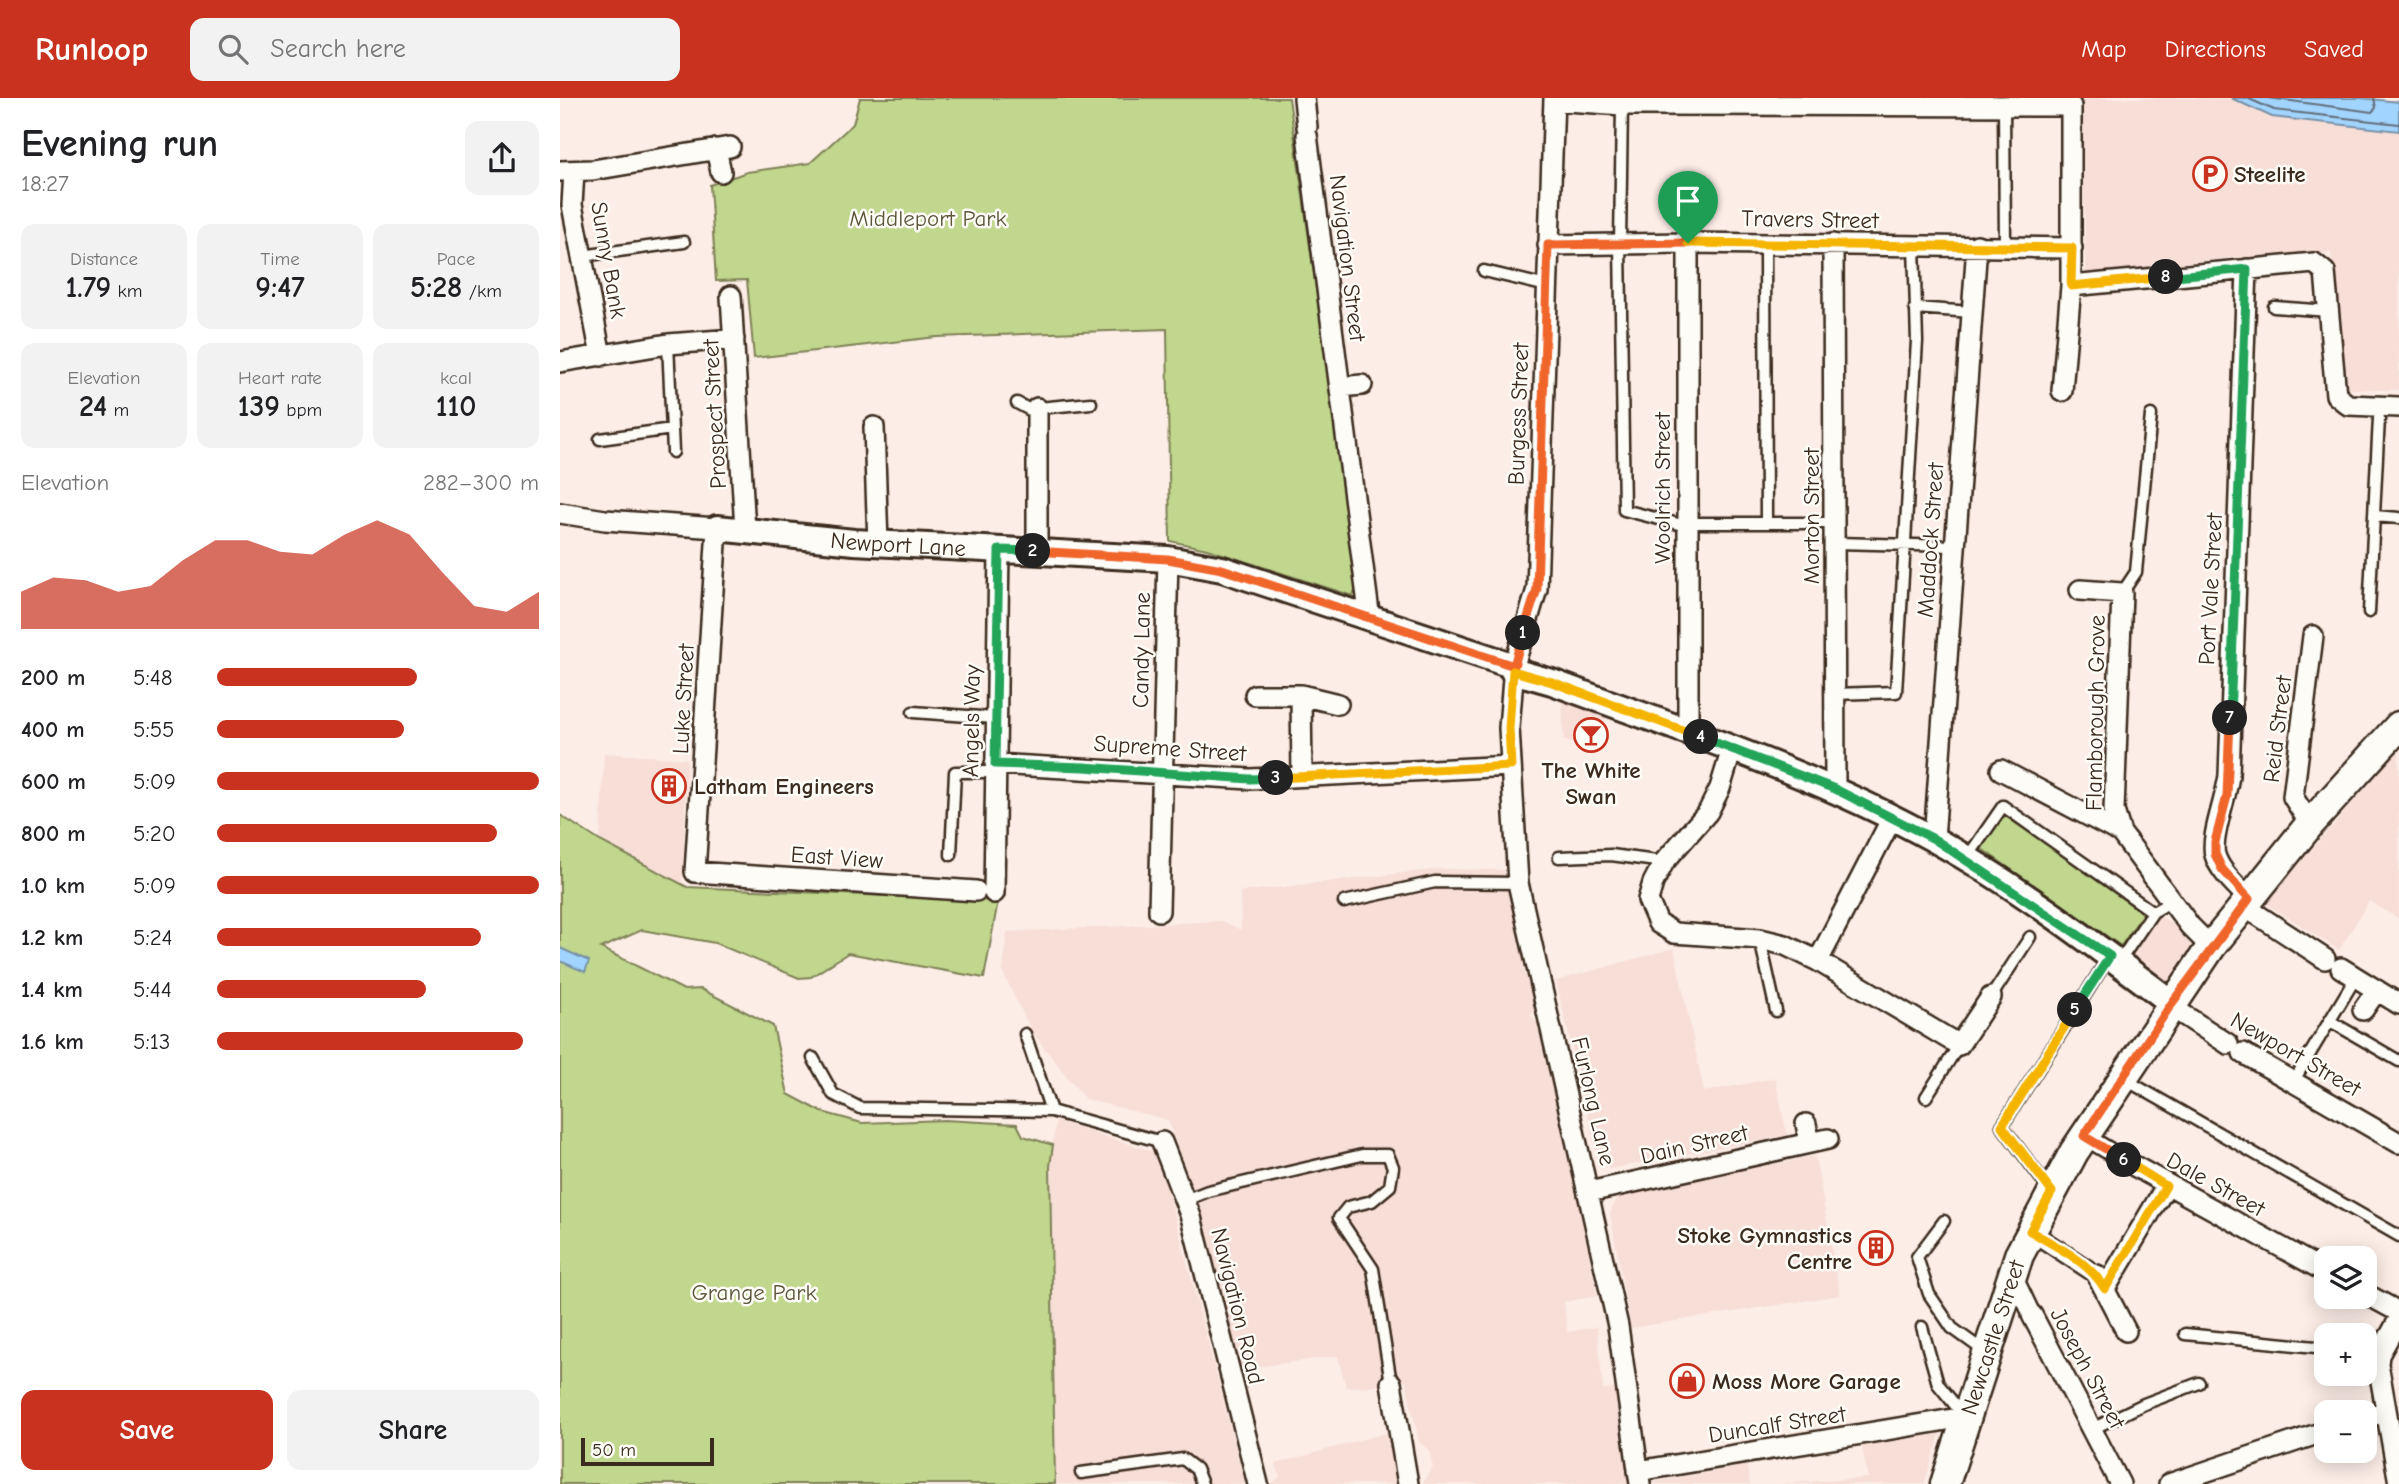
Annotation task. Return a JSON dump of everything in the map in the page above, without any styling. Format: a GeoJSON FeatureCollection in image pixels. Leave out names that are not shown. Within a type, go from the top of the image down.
{"type":"FeatureCollection","features":[{"type":"Feature","properties":{"kind":"main road","name":"Newcastle Street"},"geometry":{"type":"LineString","coordinates":[[1945,1484],[1986,1352],[2030,1231],[2084,1136],[2211,947],[2310,824],[2399,726]]}},
{"type":"Feature","properties":{"kind":"street","name":"Navigation Street"},"geometry":{"type":"LineString","coordinates":[[1304,98],[1370,620]]}},
{"type":"Feature","properties":{"kind":"street"},"geometry":{"type":"LineString","coordinates":[[1554,99],[1622,105],[1700,101],[1979,113],[2004,106],[2071,106],[2071,286],[2062,391]]}},
{"type":"Feature","properties":{"kind":"street","name":"Burgess Street"},"geometry":{"type":"LineString","coordinates":[[1509,728],[1513,668],[1537,589],[1554,99]]}},
{"type":"Feature","properties":{"kind":"street","name":"Sunny Bank"},"geometry":{"type":"LineString","coordinates":[[601,356],[567,171],[723,148],[721,172]]}},
{"type":"Feature","properties":{"kind":"street","name":"Travers Street"},"geometry":{"type":"LineString","coordinates":[[1548,245],[1914,245],[1976,238],[2005,246],[2072,248]]}},
{"type":"Feature","properties":{"kind":"street","name":"Maddock Street"},"geometry":{"type":"LineString","coordinates":[[1934,839],[1976,238]]}},
{"type":"Feature","properties":{"kind":"street","name":"Woolrich Street"},"geometry":{"type":"LineString","coordinates":[[1688,243],[1688,732]]}},
{"type":"Feature","properties":{"kind":"street","name":"Morton Street"},"geometry":{"type":"LineString","coordinates":[[1833,244],[1835,789]]}},
{"type":"Feature","properties":{"kind":"street"},"geometry":{"type":"LineString","coordinates":[[2071,286],[2314,263],[2325,272],[2336,395],[2348,405],[2399,407]]}},
{"type":"Feature","properties":{"kind":"street","name":"Port Vale Street"},"geometry":{"type":"LineString","coordinates":[[2247,269],[2229,775],[2215,854],[2222,869],[2246,902],[2341,968],[2399,1004]]}},
{"type":"Feature","properties":{"kind":"street","name":"Prospect Street"},"geometry":{"type":"LineString","coordinates":[[731,296],[745,530]]}},
{"type":"Feature","properties":{"kind":"street"},"geometry":{"type":"LineString","coordinates":[[560,362],[668,344],[734,339]]}},
{"type":"Feature","properties":{"kind":"street"},"geometry":{"type":"LineString","coordinates":[[1340,387],[1362,385]]}},
{"type":"Feature","properties":{"kind":"street"},"geometry":{"type":"LineString","coordinates":[[1037,408],[1037,551]]}},
{"type":"Feature","properties":{"kind":"street"},"geometry":{"type":"LineString","coordinates":[[874,427],[878,544]]}},
{"type":"Feature","properties":{"kind":"street","name":"Newport Lane"},"geometry":{"type":"LineString","coordinates":[[560,513],[605,520],[745,530],[878,544],[1168,559],[1222,569],[1513,668],[1835,789],[1967,858],[2114,959],[2171,1004]]}},
{"type":"Feature","properties":{"kind":"street","name":"Luke Street"},"geometry":{"type":"LineString","coordinates":[[695,872],[717,528]]}},
{"type":"Feature","properties":{"kind":"street","name":"Angels Way"},"geometry":{"type":"LineString","coordinates":[[985,892],[995,768],[999,550]]}},
{"type":"Feature","properties":{"kind":"street","name":"Candy Lane"},"geometry":{"type":"LineString","coordinates":[[1159,911],[1168,559]]}},
{"type":"Feature","properties":{"kind":"street","name":"Flamborough Grove"},"geometry":{"type":"LineString","coordinates":[[2080,590],[2122,593],[2114,811],[2121,833]]}},
{"type":"Feature","properties":{"kind":"street","name":"Reid Street"},"geometry":{"type":"LineString","coordinates":[[2310,824],[2293,797],[2313,636]]}},
{"type":"Feature","properties":{"kind":"street"},"geometry":{"type":"LineString","coordinates":[[1255,695],[1301,695],[1338,704]]}},
{"type":"Feature","properties":{"kind":"street"},"geometry":{"type":"LineString","coordinates":[[1301,695],[1302,776]]}},
{"type":"Feature","properties":{"kind":"street","name":"Furlong Lane"},"geometry":{"type":"LineString","coordinates":[[1509,728],[1518,883],[1618,1326],[1639,1478]]}},
{"type":"Feature","properties":{"kind":"street"},"geometry":{"type":"LineString","coordinates":[[1732,749],[1720,788],[1708,812],[1664,862],[1648,900],[1658,923],[1674,933],[1760,939],[1786,945],[1818,961],[1959,1045],[1990,997]]}},
{"type":"Feature","properties":{"kind":"street","name":"Supreme Street"},"geometry":{"type":"LineString","coordinates":[[995,768],[1163,773],[1250,779],[1511,766]]}},
{"type":"Feature","properties":{"kind":"street"},"geometry":{"type":"LineString","coordinates":[[2001,770],[2121,833],[2172,901],[2211,947]]}},
{"type":"Feature","properties":{"kind":"street"},"geometry":{"type":"LineString","coordinates":[[1818,961],[1892,818]]}},
{"type":"Feature","properties":{"kind":"street","name":"East View"},"geometry":{"type":"LineString","coordinates":[[695,872],[985,892]]}},
{"type":"Feature","properties":{"kind":"street"},"geometry":{"type":"LineString","coordinates":[[2364,1010],[2377,990]]}},
{"type":"Feature","properties":{"kind":"street","name":"Newport Street"},"geometry":{"type":"LineString","coordinates":[[2171,1004],[2236,1048],[2399,1143]]}},
{"type":"Feature","properties":{"kind":"street","name":"Dain Street"},"geometry":{"type":"LineString","coordinates":[[1589,1192],[1814,1135]]}},
{"type":"Feature","properties":{"kind":"street","name":"Dale Street"},"geometry":{"type":"LineString","coordinates":[[2084,1136],[2166,1186],[2314,1266]]}},
{"type":"Feature","properties":{"kind":"street","name":"Navigation Road"},"geometry":{"type":"LineString","coordinates":[[1162,1142],[1185,1200],[1258,1484]]}},
{"type":"Feature","properties":{"kind":"street"},"geometry":{"type":"LineString","coordinates":[[2101,1282],[2166,1186]]}},
{"type":"Feature","properties":{"kind":"street"},"geometry":{"type":"LineString","coordinates":[[2030,1231],[2101,1282],[2126,1331]]}},
{"type":"Feature","properties":{"kind":"street","name":"Joseph Street"},"geometry":{"type":"LineString","coordinates":[[2013,1275],[2120,1484]]}},
{"type":"Feature","properties":{"kind":"street"},"geometry":{"type":"LineString","coordinates":[[2377,1300],[2399,1312]]}},
{"type":"Feature","properties":{"kind":"street"},"geometry":{"type":"LineString","coordinates":[[2377,1348],[2399,1319]]}},
{"type":"Feature","properties":{"kind":"street"},"geometry":{"type":"LineString","coordinates":[[2377,1376],[2399,1483]]}},
{"type":"Feature","properties":{"kind":"street"},"geometry":{"type":"LineString","coordinates":[[1391,1383],[1408,1484]]}},
{"type":"Feature","properties":{"kind":"street"},"geometry":{"type":"LineString","coordinates":[[2377,1414],[2385,1412]]}},
{"type":"Feature","properties":{"kind":"street","name":"Duncalf Street"},"geometry":{"type":"LineString","coordinates":[[1639,1478],[1965,1418]]}},
{"type":"Feature","properties":{"kind":"street"},"geometry":{"type":"LineString","coordinates":[[2169,1484],[2314,1435]]}},
{"type":"Feature","properties":{"kind":"lane"},"geometry":{"type":"LineString","coordinates":[[1622,105],[1620,244],[1624,510],[1686,525],[1836,523]]}},
{"type":"Feature","properties":{"kind":"lane"},"geometry":{"type":"LineString","coordinates":[[2004,106],[2005,246]]}},
{"type":"Feature","properties":{"kind":"lane"},"geometry":{"type":"LineString","coordinates":[[582,256],[684,242]]}},
{"type":"Feature","properties":{"kind":"lane"},"geometry":{"type":"LineString","coordinates":[[1765,243],[1766,523]]}},
{"type":"Feature","properties":{"kind":"lane"},"geometry":{"type":"LineString","coordinates":[[1834,694],[1896,692],[1907,547],[1917,341],[1914,245]]}},
{"type":"Feature","properties":{"kind":"lane"},"geometry":{"type":"LineString","coordinates":[[1484,271],[1547,286]]}},
{"type":"Feature","properties":{"kind":"lane"},"geometry":{"type":"LineString","coordinates":[[2274,307],[2329,311]]}},
{"type":"Feature","properties":{"kind":"lane"},"geometry":{"type":"LineString","coordinates":[[1915,308],[1972,312]]}},
{"type":"Feature","properties":{"kind":"lane"},"geometry":{"type":"LineString","coordinates":[[668,344],[673,452]]}},
{"type":"Feature","properties":{"kind":"lane"},"geometry":{"type":"LineString","coordinates":[[1017,403],[1028,409],[1091,403]]}},
{"type":"Feature","properties":{"kind":"lane"},"geometry":{"type":"LineString","coordinates":[[2122,593],[2136,572],[2151,415]]}},
{"type":"Feature","properties":{"kind":"lane"},"geometry":{"type":"LineString","coordinates":[[2369,612],[2379,418]]}},
{"type":"Feature","properties":{"kind":"lane"},"geometry":{"type":"LineString","coordinates":[[600,439],[672,429]]}},
{"type":"Feature","properties":{"kind":"lane"},"geometry":{"type":"LineString","coordinates":[[2374,516],[2399,518]]}},
{"type":"Feature","properties":{"kind":"lane"},"geometry":{"type":"LineString","coordinates":[[1836,543],[1907,547],[1954,546]]}},
{"type":"Feature","properties":{"kind":"lane"},"geometry":{"type":"LineString","coordinates":[[913,712],[995,718]]}},
{"type":"Feature","properties":{"kind":"lane"},"geometry":{"type":"LineString","coordinates":[[951,855],[955,772],[995,768]]}},
{"type":"Feature","properties":{"kind":"lane"},"geometry":{"type":"LineString","coordinates":[[1967,858],[2003,806],[2153,912]]}},
{"type":"Feature","properties":{"kind":"lane"},"geometry":{"type":"LineString","coordinates":[[1559,857],[1611,855],[1664,862]]}},
{"type":"Feature","properties":{"kind":"lane"},"geometry":{"type":"LineString","coordinates":[[1344,902],[1435,882],[1518,883]]}},
{"type":"Feature","properties":{"kind":"lane"},"geometry":{"type":"LineString","coordinates":[[2052,1192],[2002,1126],[2114,959],[2153,912],[2172,901]]}},
{"type":"Feature","properties":{"kind":"lane"},"geometry":{"type":"LineString","coordinates":[[1990,997],[2030,937]]}},
{"type":"Feature","properties":{"kind":"lane"},"geometry":{"type":"LineString","coordinates":[[1760,939],[1776,1011]]}},
{"type":"Feature","properties":{"kind":"lane"},"geometry":{"type":"LineString","coordinates":[[2293,1082],[2330,1021],[2341,968]]}},
{"type":"Feature","properties":{"kind":"lane"},"geometry":{"type":"LineString","coordinates":[[2330,1021],[2399,1061]]}},
{"type":"Feature","properties":{"kind":"lane"},"geometry":{"type":"LineString","coordinates":[[1025,1034],[1051,1111]]}},
{"type":"Feature","properties":{"kind":"lane"},"geometry":{"type":"LineString","coordinates":[[1926,1097],[1959,1045]]}},
{"type":"Feature","properties":{"kind":"lane"},"geometry":{"type":"LineString","coordinates":[[813,1058],[833,1094],[860,1108],[1051,1111],[1162,1142]]}},
{"type":"Feature","properties":{"kind":"lane"},"geometry":{"type":"LineString","coordinates":[[2123,1078],[2399,1236]]}},
{"type":"Feature","properties":{"kind":"lane"},"geometry":{"type":"LineString","coordinates":[[1185,1200],[1208,1191],[1349,1158],[1388,1155],[1393,1167],[1391,1186],[1372,1201],[1348,1207],[1339,1218],[1373,1269],[1391,1383]]}},
{"type":"Feature","properties":{"kind":"lane"},"geometry":{"type":"LineString","coordinates":[[1944,1221],[1917,1257],[1930,1294],[1952,1328],[1986,1352]]}},
{"type":"Feature","properties":{"kind":"lane"},"geometry":{"type":"LineString","coordinates":[[1922,1327],[1938,1384],[1965,1418]]}},
{"type":"Feature","properties":{"kind":"lane"},"geometry":{"type":"LineString","coordinates":[[2185,1334],[2314,1348]]}},
{"type":"Feature","properties":{"kind":"lane"},"geometry":{"type":"LineString","coordinates":[[2092,1429],[2144,1404],[2199,1383]]}},
{"type":"Feature","properties":{"kind":"lane"},"geometry":{"type":"LineString","coordinates":[[1081,1473],[1183,1459],[1196,1469],[1202,1484]]}},
{"type":"Feature","properties":{"kind":"shaded area","name":"Steelite"},"geometry":{"type":"Polygon","coordinates":[[[2082,98],[2231,98],[2272,117],[2399,131],[2399,390],[2345,389],[2331,252],[2266,260],[2236,257],[2086,274],[2082,98]]]}},
{"type":"Feature","properties":{"kind":"shaded area"},"geometry":{"type":"Polygon","coordinates":[[[1562,698],[1607,715],[1594,751],[1564,740],[1562,698]]]}},
{"type":"Feature","properties":{"kind":"shaded area"},"geometry":{"type":"Polygon","coordinates":[[[2399,750],[2399,919],[2369,901],[2339,950],[2265,903],[2399,750]]]}},
{"type":"Feature","properties":{"kind":"shaded area"},"geometry":{"type":"Polygon","coordinates":[[[604,753],[687,759],[682,884],[600,841],[604,753]]]}},
{"type":"Feature","properties":{"kind":"shaded area"},"geometry":{"type":"Polygon","coordinates":[[[1440,869],[1504,870],[1526,959],[1522,964],[1528,984],[1537,990],[1539,1003],[1530,1016],[1544,1028],[1597,1296],[1564,1302],[1567,1332],[1597,1327],[1603,1390],[1616,1389],[1629,1484],[1424,1484],[1433,1467],[1429,1450],[1419,1442],[1406,1381],[1346,1387],[1338,1356],[1240,1369],[1202,1216],[1168,1120],[1085,1099],[1032,1032],[1003,973],[1007,932],[1222,921],[1241,930],[1240,892],[1440,869]]]}},
{"type":"Feature","properties":{"kind":"shaded area"},"geometry":{"type":"Polygon","coordinates":[[[2158,914],[2204,946],[2170,994],[2126,963],[2158,914]]]}},
{"type":"Feature","properties":{"kind":"shaded area"},"geometry":{"type":"Polygon","coordinates":[[[1674,948],[1704,1092],[1775,1078],[1787,1135],[1610,1169],[1599,1163],[1556,981],[1674,948]]]}},
{"type":"Feature","properties":{"kind":"shaded area"},"geometry":{"type":"Polygon","coordinates":[[[1056,1121],[1158,1153],[1245,1484],[1055,1484],[1050,1166],[1056,1121]]]}},
{"type":"Feature","properties":{"kind":"shaded area"},"geometry":{"type":"Polygon","coordinates":[[[1815,1156],[1840,1295],[1631,1328],[1610,1213],[1618,1197],[1815,1156]]]}},
{"type":"Feature","properties":{"kind":"shaded area"},"geometry":{"type":"Polygon","coordinates":[[[1389,1432],[1395,1484],[1271,1484],[1280,1477],[1276,1464],[1389,1432]]]}},
{"type":"Feature","properties":{"kind":"shaded area"},"geometry":{"type":"Polygon","coordinates":[[[1940,1434],[1924,1484],[1777,1484],[1868,1478],[1862,1446],[1940,1434]]]}},
{"type":"Feature","properties":{"kind":"shaded area"},"geometry":{"type":"Polygon","coordinates":[[[1747,1466],[1750,1484],[1654,1484],[1654,1482],[1747,1466]]]}},
{"type":"Feature","properties":{"kind":"green space","name":"Middleport Park"},"geometry":{"type":"Polygon","coordinates":[[[860,98],[1289,98],[1358,584],[1353,596],[1207,549],[1170,541],[1167,329],[937,337],[754,358],[747,280],[716,281],[710,185],[747,172],[810,163],[853,124],[860,98]]]}},
{"type":"Feature","properties":{"kind":"green space"},"geometry":{"type":"Polygon","coordinates":[[[2004,810],[2146,909],[2121,946],[1979,847],[2004,810]]]}},
{"type":"Feature","properties":{"kind":"green space","name":"Grange Park"},"geometry":{"type":"Polygon","coordinates":[[[560,815],[600,841],[687,887],[998,901],[984,978],[848,953],[811,977],[799,978],[715,943],[642,930],[601,948],[684,990],[701,989],[773,1026],[788,1094],[822,1112],[862,1123],[945,1120],[1017,1124],[1023,1136],[1053,1145],[1050,1166],[1055,1484],[560,1484],[560,815]]]}},
{"type":"Feature","properties":{"kind":"water"},"geometry":{"type":"Polygon","coordinates":[[[2231,98],[2360,98],[2399,102],[2399,131],[2272,117],[2231,98]]]}},
{"type":"Feature","properties":{"kind":"water"},"geometry":{"type":"Polygon","coordinates":[[[560,948],[589,961],[585,972],[560,961],[560,948]]]}},
{"type":"Feature","properties":{"kind":"place","name":"Steelite"},"geometry":{"type":"Point","coordinates":[2210,174]}},
{"type":"Feature","properties":{"kind":"place","name":"The White Swan"},"geometry":{"type":"Point","coordinates":[1591,735]}},
{"type":"Feature","properties":{"kind":"place","name":"Latham Engineers"},"geometry":{"type":"Point","coordinates":[669,786]}},
{"type":"Feature","properties":{"kind":"place","name":"Stoke Gymnastics Centre"},"geometry":{"type":"Point","coordinates":[1876,1248]}},
{"type":"Feature","properties":{"kind":"place","name":"Moss More Garage"},"geometry":{"type":"Point","coordinates":[1687,1381]}},
{"type":"Feature","properties":{"kind":"route"},"geometry":{"type":"LineString","coordinates":[[1688,243],[2072,248],[2071,286],[2247,269],[2229,775],[2215,854],[2222,869],[2249,899],[2172,1003],[2084,1136],[2166,1186],[2105,1289],[2097,1275],[2085,1265],[2030,1231],[2052,1192],[2002,1126],[2110,956],[1967,858],[1835,789],[1552,682],[1513,671],[1509,728],[1511,766],[1250,779],[1084,767],[995,764],[999,550],[1168,559],[1222,569],[1514,666],[1537,589],[1548,245],[1688,243]]}}]}
